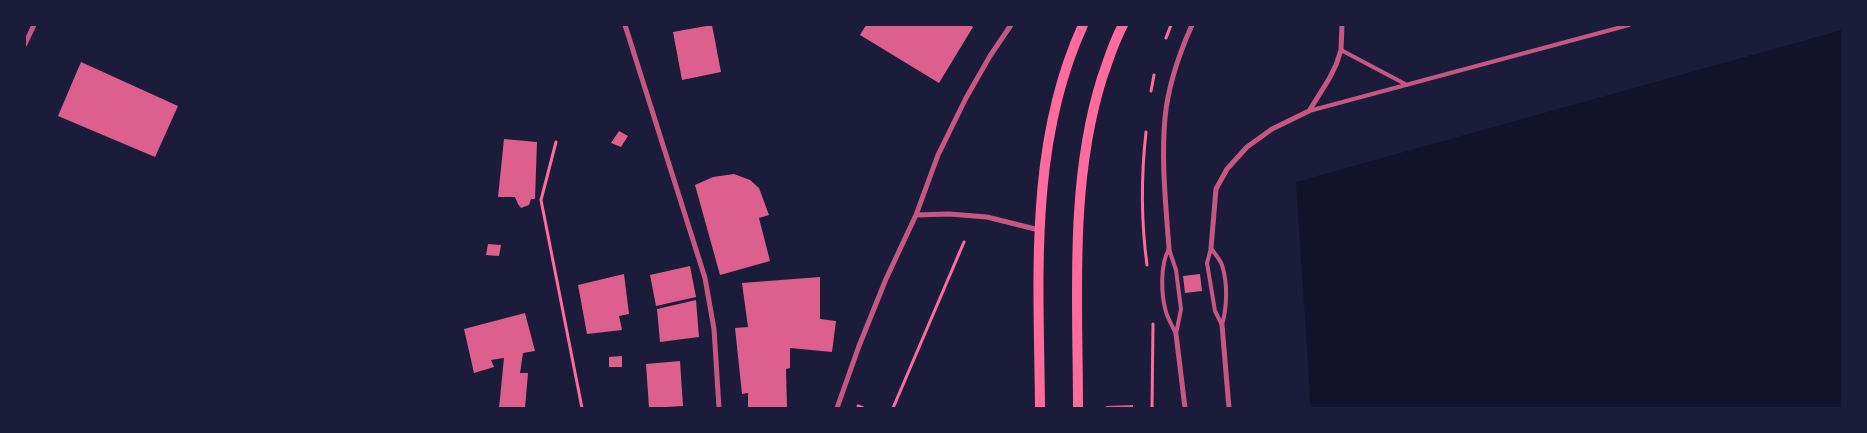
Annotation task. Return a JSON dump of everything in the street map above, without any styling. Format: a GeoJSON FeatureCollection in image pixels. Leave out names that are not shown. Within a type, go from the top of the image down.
{"type":"FeatureCollection","features":[{"type":"Feature","properties":{"kind":"main road"},"geometry":{"type":"LineString","coordinates":[[1040,408],[1039,230],[1051,124],[1059,89],[1083,25]]}},
{"type":"Feature","properties":{"kind":"main road"},"geometry":{"type":"LineString","coordinates":[[1078,408],[1078,231],[1080,183],[1096,96],[1123,25]]}},
{"type":"Feature","properties":{"kind":"street"},"geometry":{"type":"LineString","coordinates":[[25,44],[34,25]]}},
{"type":"Feature","properties":{"kind":"street"},"geometry":{"type":"LineString","coordinates":[[625,25],[705,278],[714,328],[719,408]]}},
{"type":"Feature","properties":{"kind":"street"},"geometry":{"type":"LineString","coordinates":[[837,408],[858,346],[886,279],[916,215],[938,155],[966,98],[990,56],[1011,25]]}},
{"type":"Feature","properties":{"kind":"street"},"geometry":{"type":"LineString","coordinates":[[1169,249],[1164,183],[1165,118],[1170,89],[1181,50],[1192,25]]}},
{"type":"Feature","properties":{"kind":"street"},"geometry":{"type":"LineString","coordinates":[[1211,248],[1216,189],[1227,168],[1247,147],[1272,129],[1309,111],[1329,79],[1341,50],[1342,25]]}},
{"type":"Feature","properties":{"kind":"street"},"geometry":{"type":"LineString","coordinates":[[916,215],[949,214],[987,217],[1039,230]]}},
{"type":"Feature","properties":{"kind":"street"},"geometry":{"type":"LineString","coordinates":[[1222,325],[1229,408]]}},
{"type":"Feature","properties":{"kind":"street"},"geometry":{"type":"LineString","coordinates":[[1176,334],[1185,408]]}},
{"type":"Feature","properties":{"kind":"lane"},"geometry":{"type":"LineString","coordinates":[[1309,111],[1629,25]]}},
{"type":"Feature","properties":{"kind":"lane"},"geometry":{"type":"LineString","coordinates":[[1341,50],[1408,85]]}},
{"type":"Feature","properties":{"kind":"lane"},"geometry":{"type":"LineString","coordinates":[[1211,248],[1222,264],[1227,308],[1222,325]]}},
{"type":"Feature","properties":{"kind":"lane"},"geometry":{"type":"LineString","coordinates":[[1211,248],[1207,263],[1215,311],[1222,325]]}},
{"type":"Feature","properties":{"kind":"lane"},"geometry":{"type":"LineString","coordinates":[[1169,249],[1164,257],[1162,271],[1166,311],[1176,334]]}},
{"type":"Feature","properties":{"kind":"lane"},"geometry":{"type":"LineString","coordinates":[[1169,249],[1176,270],[1181,309],[1176,334]]}},
{"type":"Feature","properties":{"kind":"path"},"geometry":{"type":"LineString","coordinates":[[556,142],[541,200],[582,408]]}},
{"type":"Feature","properties":{"kind":"path"},"geometry":{"type":"LineString","coordinates":[[893,408],[964,242]]}},
{"type":"Feature","properties":{"kind":"path"},"geometry":{"type":"LineString","coordinates":[[858,406],[863,408]]}},
{"type":"Feature","properties":{"kind":"shaded area"},"geometry":{"type":"Polygon","coordinates":[[[1842,30],[1842,408],[1311,408],[1296,182],[1842,30]]]}},
{"type":"Feature","properties":{"kind":"building"},"geometry":{"type":"Polygon","coordinates":[[[712,25],[721,72],[682,80],[673,32],[712,25]]]}},
{"type":"Feature","properties":{"kind":"building"},"geometry":{"type":"Polygon","coordinates":[[[866,25],[970,25],[973,27],[939,83],[860,35],[866,25]]]}},
{"type":"Feature","properties":{"kind":"building"},"geometry":{"type":"Polygon","coordinates":[[[81,62],[178,106],[155,157],[58,116],[81,62]]]}},
{"type":"Feature","properties":{"kind":"building"},"geometry":{"type":"Polygon","coordinates":[[[619,131],[628,136],[621,147],[611,143],[619,131]]]}},
{"type":"Feature","properties":{"kind":"building"},"geometry":{"type":"Polygon","coordinates":[[[504,139],[537,142],[535,199],[531,199],[529,205],[521,208],[515,197],[498,197],[504,139]]]}},
{"type":"Feature","properties":{"kind":"building"},"geometry":{"type":"Polygon","coordinates":[[[734,174],[750,180],[759,188],[769,215],[759,218],[770,261],[720,275],[695,185],[713,177],[734,174]]]}},
{"type":"Feature","properties":{"kind":"building"},"geometry":{"type":"Polygon","coordinates":[[[488,244],[501,245],[499,256],[486,255],[488,244]]]}},
{"type":"Feature","properties":{"kind":"building"},"geometry":{"type":"Polygon","coordinates":[[[690,266],[696,297],[656,306],[650,275],[690,266]]]}},
{"type":"Feature","properties":{"kind":"building"},"geometry":{"type":"Polygon","coordinates":[[[624,274],[629,314],[619,316],[622,330],[587,334],[578,285],[624,274]]]}},
{"type":"Feature","properties":{"kind":"building"},"geometry":{"type":"Polygon","coordinates":[[[1200,274],[1202,291],[1185,293],[1183,276],[1200,274]]]}},
{"type":"Feature","properties":{"kind":"building"},"geometry":{"type":"Polygon","coordinates":[[[820,277],[820,319],[836,321],[832,352],[790,348],[790,368],[786,369],[787,408],[748,408],[748,393],[742,394],[735,328],[748,327],[742,283],[820,277]]]}},
{"type":"Feature","properties":{"kind":"building"},"geometry":{"type":"Polygon","coordinates":[[[696,300],[699,337],[660,342],[657,309],[696,300]]]}},
{"type":"Feature","properties":{"kind":"building"},"geometry":{"type":"Polygon","coordinates":[[[525,313],[535,351],[523,353],[520,373],[528,373],[525,408],[499,408],[504,358],[491,360],[494,367],[474,373],[464,329],[525,313]]]}},
{"type":"Feature","properties":{"kind":"building"},"geometry":{"type":"Polygon","coordinates":[[[622,356],[622,367],[609,367],[609,357],[622,356]]]}},
{"type":"Feature","properties":{"kind":"building"},"geometry":{"type":"Polygon","coordinates":[[[680,361],[683,406],[649,408],[646,364],[680,361]]]}},
{"type":"Feature","properties":{"kind":"building"},"geometry":{"type":"Polygon","coordinates":[[[1133,405],[1133,408],[1106,408],[1106,406],[1133,405]]]}}]}
